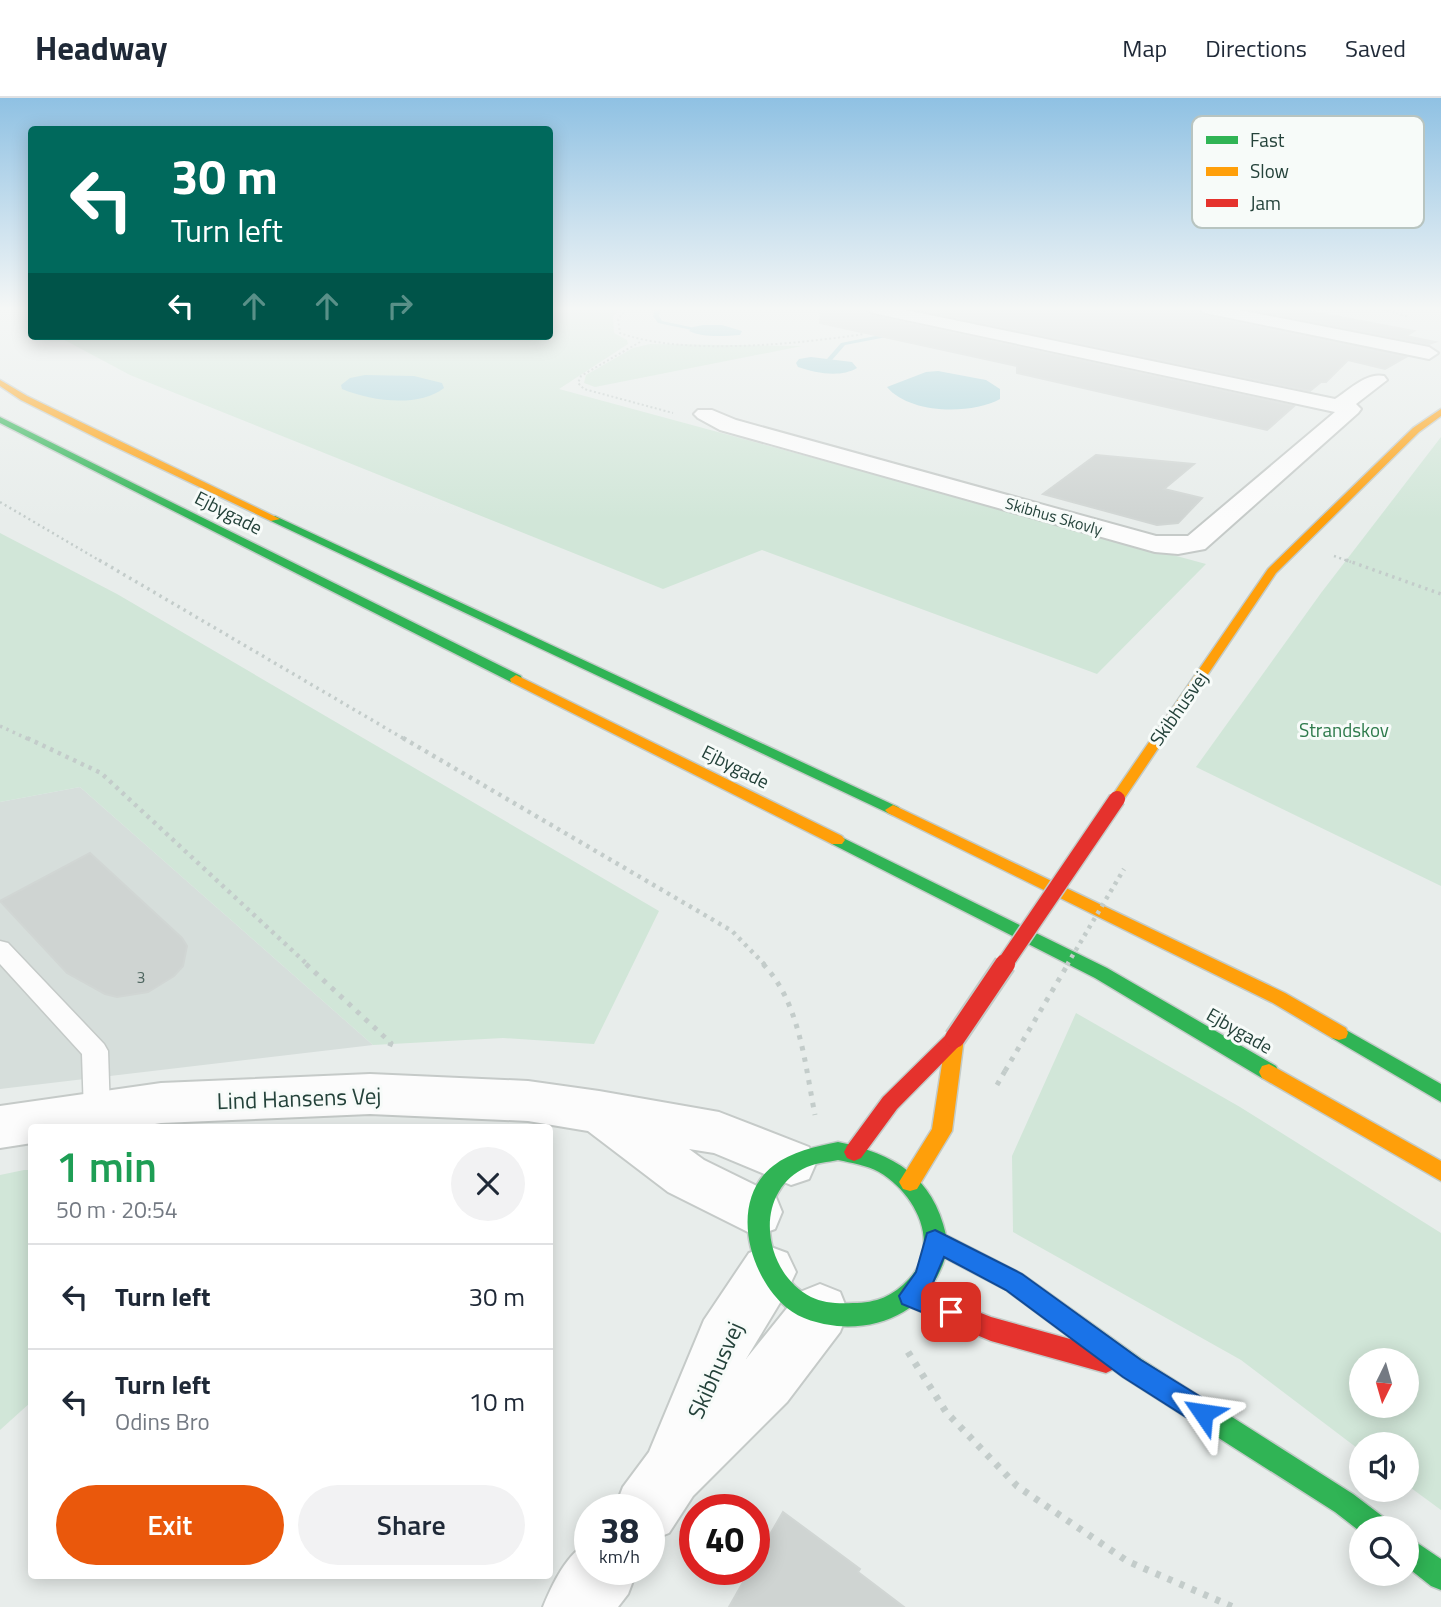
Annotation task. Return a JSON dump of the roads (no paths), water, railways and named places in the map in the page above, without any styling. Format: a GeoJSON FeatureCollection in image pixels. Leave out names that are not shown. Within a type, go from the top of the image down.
{"type":"FeatureCollection","features":[{"type":"Feature","properties":{"kind":"main road","name":"Ejbygade"},"geometry":{"type":"LineString","coordinates":[[0,382],[24,398],[106,439],[929,827],[1279,998],[1441,1094]]}},
{"type":"Feature","properties":{"kind":"main road","name":"Skibhusvej"},"geometry":{"type":"LineString","coordinates":[[853,1152],[890,1103],[954,1038],[1272,571],[1416,430],[1441,412]]}},
{"type":"Feature","properties":{"kind":"main road","name":"Ejbygade"},"geometry":{"type":"LineString","coordinates":[[0,421],[1101,973],[1441,1172]]}},
{"type":"Feature","properties":{"kind":"main road","name":"Skibhusvej"},"geometry":{"type":"LineString","coordinates":[[911,1182],[942,1131],[954,1038]]}},
{"type":"Feature","properties":{"kind":"main road"},"geometry":{"type":"LineString","coordinates":[[853,1152],[884,1162],[911,1182],[924,1199],[932,1219],[935,1241],[933,1261],[924,1280],[911,1296],[898,1306],[883,1312],[852,1318],[820,1312],[800,1302],[782,1288],[768,1272],[759,1252],[755,1232],[756,1212],[763,1192],[775,1176],[806,1157],[853,1152]]}},
{"type":"Feature","properties":{"kind":"main road"},"geometry":{"type":"LineString","coordinates":[[935,1241],[1014,1282],[1132,1368],[1362,1516]]}},
{"type":"Feature","properties":{"kind":"main road"},"geometry":{"type":"LineString","coordinates":[[911,1296],[991,1329],[1132,1368]]}},
{"type":"Feature","properties":{"kind":"main road"},"geometry":{"type":"LineString","coordinates":[[1419,1559],[1441,1576]]}},
{"type":"Feature","properties":{"kind":"street"},"geometry":{"type":"LineString","coordinates":[[1208,378],[1339,406],[1377,380]]}},
{"type":"Feature","properties":{"kind":"street","name":"Skibhus Skovly"},"geometry":{"type":"LineString","coordinates":[[705,414],[728,425],[1155,544],[1178,546],[1196,543],[1352,409],[1339,406]]}},
{"type":"Feature","properties":{"kind":"street","name":"Lind Hansens Vej"},"geometry":{"type":"LineString","coordinates":[[0,1128],[161,1103],[370,1094],[528,1101],[719,1133],[806,1157]]}},
{"type":"Feature","properties":{"kind":"street","name":"Lind Hansens Vej"},"geometry":{"type":"LineString","coordinates":[[599,1112],[686,1176],[756,1212]]}},
{"type":"Feature","properties":{"kind":"street","name":"Skibhusvej"},"geometry":{"type":"LineString","coordinates":[[658,1492],[724,1340],[768,1272]]}},
{"type":"Feature","properties":{"kind":"street","name":"Skibhusvej"},"geometry":{"type":"LineString","coordinates":[[658,1492],[766,1381],[820,1312]]}},
{"type":"Feature","properties":{"kind":"street"},"geometry":{"type":"LineString","coordinates":[[577,1607],[593,1585]]}},
{"type":"Feature","properties":{"kind":"lane"},"geometry":{"type":"LineString","coordinates":[[0,949],[95,1051],[97,1113]]}},
{"type":"Feature","properties":{"kind":"water"},"geometry":{"type":"Polygon","coordinates":[[[349,378],[424,378],[442,383],[444,388],[421,398],[394,400],[367,397],[342,389],[341,385],[349,378]]]}},
{"type":"Feature","properties":{"kind":"water"},"geometry":{"type":"Polygon","coordinates":[[[909,378],[978,378],[986,380],[1000,389],[1000,399],[973,408],[941,409],[910,403],[887,387],[909,378]]]}},
{"type":"Feature","properties":{"kind":"park label","name":"Strandskov"},"geometry":{"type":"Point","coordinates":[1344,729]}}]}
